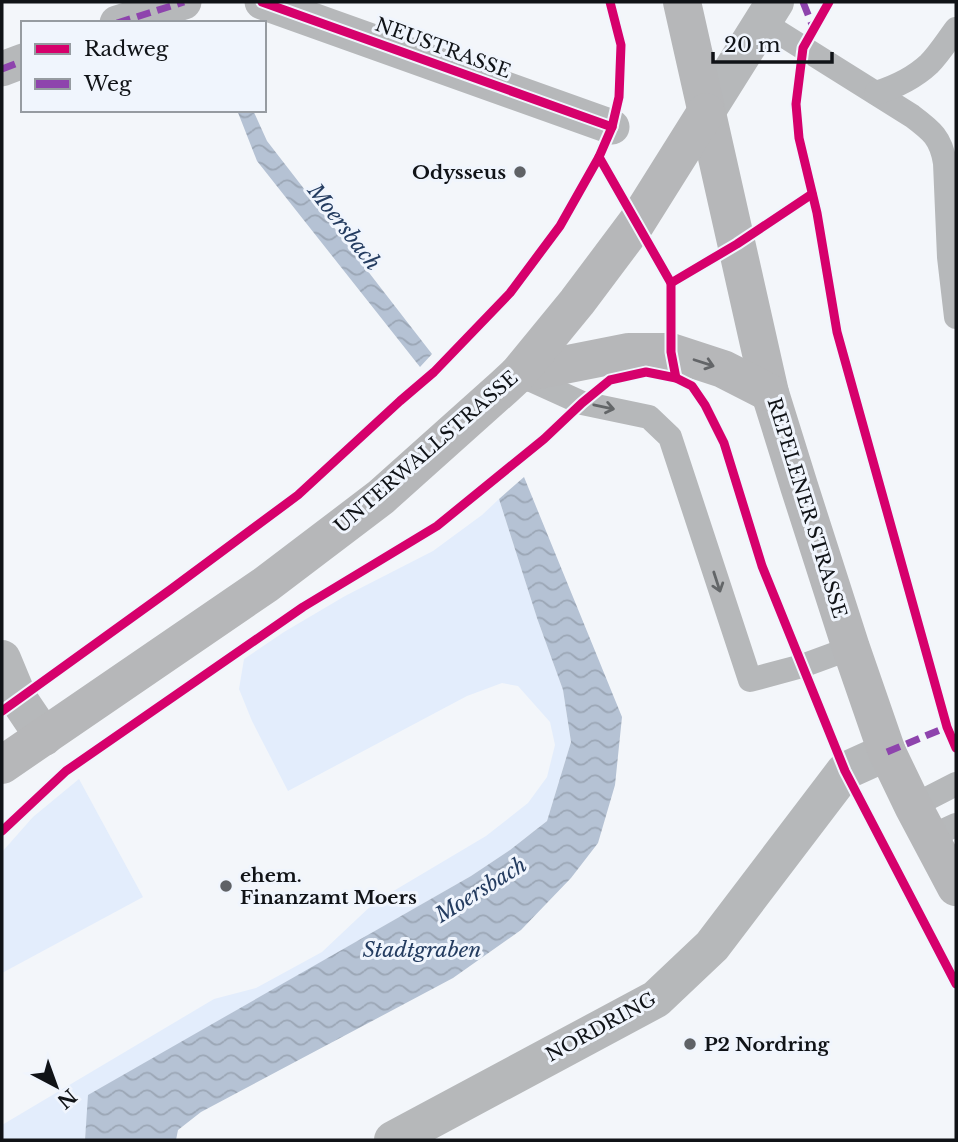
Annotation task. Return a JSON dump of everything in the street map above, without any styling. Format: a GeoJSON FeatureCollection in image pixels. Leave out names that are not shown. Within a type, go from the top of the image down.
{"type":"FeatureCollection","features":[{"type":"Feature","properties":{"kind":"main road","name":"REPELENER STRASSE"},"geometry":{"type":"LineString","coordinates":[[682,2],[770,393],[887,752],[933,823],[956,887]]}},
{"type":"Feature","properties":{"kind":"main road","name":"UNTERWALLSTRASSE"},"geometry":{"type":"LineString","coordinates":[[2,765],[265,585],[380,497],[511,380],[577,302],[636,222],[706,112]]}},
{"type":"Feature","properties":{"kind":"main road"},"geometry":{"type":"LineString","coordinates":[[511,380],[629,352],[671,352],[723,369],[770,393]]}},
{"type":"Feature","properties":{"kind":"street"},"geometry":{"type":"LineString","coordinates":[[122,21],[184,2]]}},
{"type":"Feature","properties":{"kind":"street","name":"NEUSTRASSE"},"geometry":{"type":"LineString","coordinates":[[262,2],[611,127]]}},
{"type":"Feature","properties":{"kind":"street"},"geometry":{"type":"LineString","coordinates":[[706,112],[768,12]]}},
{"type":"Feature","properties":{"kind":"street"},"geometry":{"type":"LineString","coordinates":[[2,69],[21,62]]}},
{"type":"Feature","properties":{"kind":"street"},"geometry":{"type":"LineString","coordinates":[[2,659],[19,700],[44,737]]}},
{"type":"Feature","properties":{"kind":"street","name":"NORDRING"},"geometry":{"type":"LineString","coordinates":[[393,1140],[656,999],[712,946],[845,771],[887,752]]}},
{"type":"Feature","properties":{"kind":"lane"},"geometry":{"type":"LineString","coordinates":[[768,12],[876,93],[931,130],[940,141],[946,163],[949,257],[956,317]]}},
{"type":"Feature","properties":{"kind":"lane"},"geometry":{"type":"LineString","coordinates":[[876,93],[892,88],[929,64],[956,29]]}},
{"type":"Feature","properties":{"kind":"lane"},"geometry":{"type":"LineString","coordinates":[[511,380],[582,403],[649,416],[670,438],[750,680],[802,667],[851,648]]}},
{"type":"Feature","properties":{"kind":"lane"},"geometry":{"type":"LineString","coordinates":[[933,823],[956,785]]}},
{"type":"Feature","properties":{"kind":"shaded area"},"geometry":{"type":"Polygon","coordinates":[[[499,499],[563,690],[571,742],[547,821],[471,876],[89,1095],[85,1140],[2,1140],[2,1125],[214,999],[256,988],[322,952],[375,902],[486,836],[528,803],[547,777],[555,745],[550,722],[518,686],[502,683],[467,696],[288,791],[252,721],[239,689],[244,659],[345,596],[433,551],[499,499]]]}},
{"type":"Feature","properties":{"kind":"shaded area"},"geometry":{"type":"Polygon","coordinates":[[[79,779],[143,897],[2,973],[2,852],[33,817],[79,779]]]}},
{"type":"Feature","properties":{"kind":"water"},"geometry":{"type":"Polygon","coordinates":[[[238,112],[254,112],[267,141],[432,354],[420,367],[257,161],[238,112]]]}},
{"type":"Feature","properties":{"kind":"water","name":"Stadtgraben"},"geometry":{"type":"Polygon","coordinates":[[[524,477],[622,717],[615,785],[598,843],[571,878],[521,930],[453,978],[201,1112],[178,1130],[176,1140],[85,1140],[88,1095],[471,876],[547,821],[571,742],[563,690],[499,499],[524,477]]]}},
{"type":"Feature","properties":{"kind":"marked path"},"geometry":{"type":"LineString","coordinates":[[123,21],[184,2]]}},
{"type":"Feature","properties":{"kind":"marked path"},"geometry":{"type":"LineString","coordinates":[[803,2],[813,27]]}},
{"type":"Feature","properties":{"kind":"marked path"},"geometry":{"type":"LineString","coordinates":[[2,69],[21,62]]}},
{"type":"Feature","properties":{"kind":"marked path"},"geometry":{"type":"LineString","coordinates":[[887,752],[947,727]]}},
{"type":"Feature","properties":{"kind":"cycle path"},"geometry":{"type":"LineString","coordinates":[[262,2],[612,127]]}},
{"type":"Feature","properties":{"kind":"cycle path"},"geometry":{"type":"LineString","coordinates":[[2,711],[298,495],[434,372],[510,293],[560,226],[599,157],[612,127],[619,97],[621,45],[610,2]]}},
{"type":"Feature","properties":{"kind":"cycle path"},"geometry":{"type":"LineString","coordinates":[[829,2],[803,48],[796,104],[799,138],[817,213],[837,332],[947,727],[956,748]]}},
{"type":"Feature","properties":{"kind":"cycle path"},"geometry":{"type":"LineString","coordinates":[[599,157],[671,283],[671,352],[676,378]]}},
{"type":"Feature","properties":{"kind":"cycle path"},"geometry":{"type":"LineString","coordinates":[[671,283],[737,244],[812,194]]}},
{"type":"Feature","properties":{"kind":"cycle path"},"geometry":{"type":"LineString","coordinates":[[2,831],[66,771],[303,607],[437,526],[544,439],[610,380],[646,372],[676,378],[692,386],[705,405],[724,443],[762,566],[845,771],[956,984]]}},
{"type":"Feature","properties":{"kind":"place","name":"Odysseus"},"geometry":{"type":"Point","coordinates":[520,172]}},
{"type":"Feature","properties":{"kind":"place","name":"ehem. Finanzamt Moers"},"geometry":{"type":"Point","coordinates":[226,886]}},
{"type":"Feature","properties":{"kind":"place","name":"P2 Nordring"},"geometry":{"type":"Point","coordinates":[690,1044]}},
{"type":"Feature","properties":{"kind":"water label","name":"Moersbach"},"geometry":{"type":"Point","coordinates":[344,227]}},
{"type":"Feature","properties":{"kind":"water label","name":"Moersbach"},"geometry":{"type":"Point","coordinates":[481,890]}}]}
